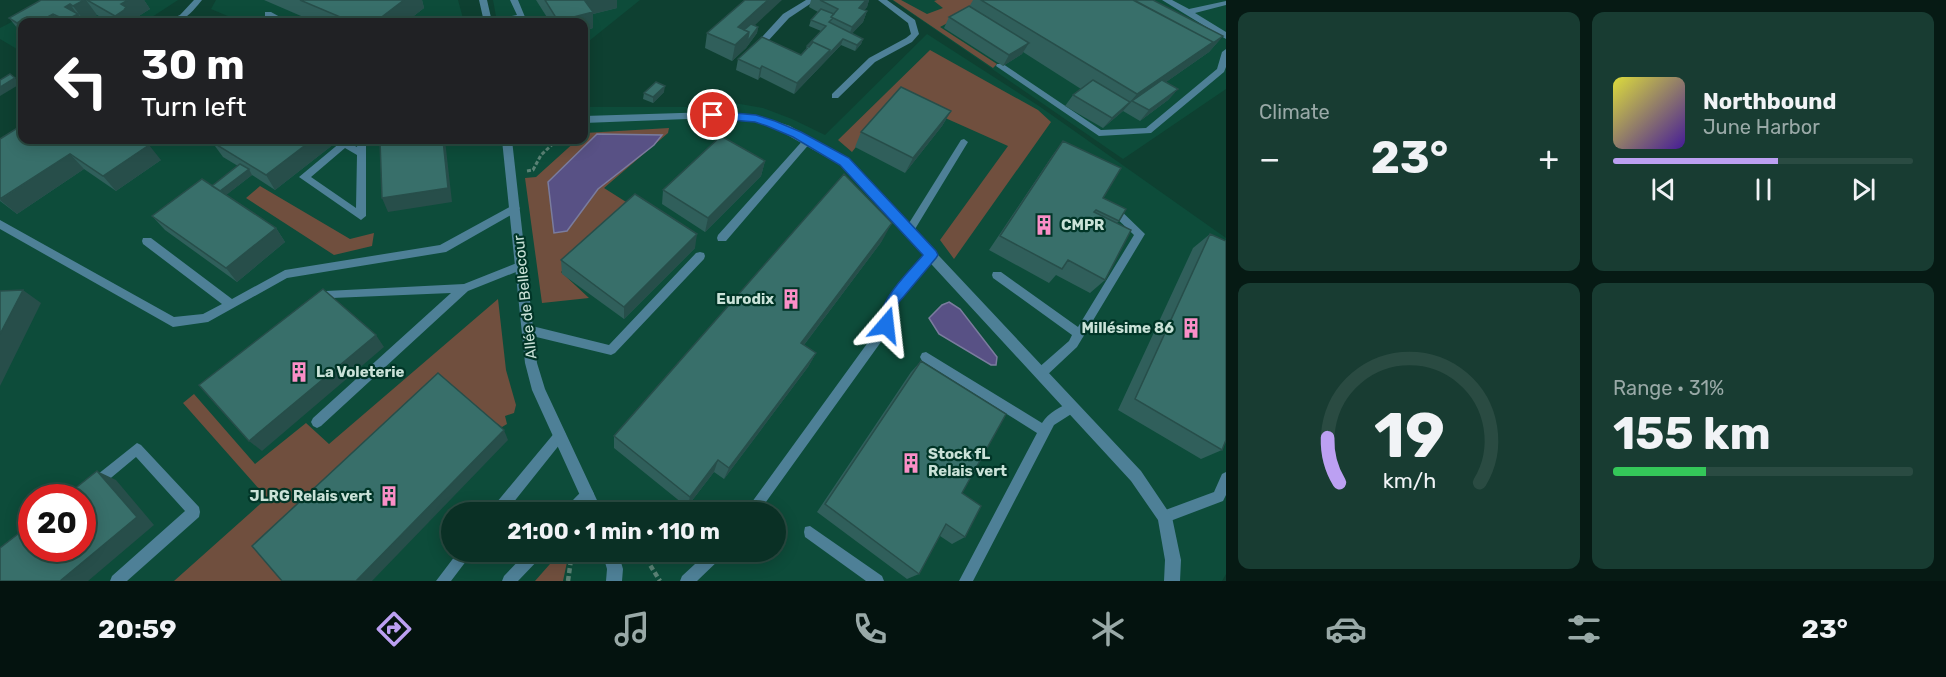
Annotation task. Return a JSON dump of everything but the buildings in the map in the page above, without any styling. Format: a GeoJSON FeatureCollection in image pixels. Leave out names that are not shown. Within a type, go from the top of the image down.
{"type":"FeatureCollection","features":[{"type":"Feature","properties":{"kind":"street"},"geometry":{"type":"LineString","coordinates":[[483,0],[487,18]]}},
{"type":"Feature","properties":{"kind":"street"},"geometry":{"type":"LineString","coordinates":[[765,39],[786,16],[812,0]]}},
{"type":"Feature","properties":{"kind":"street"},"geometry":{"type":"LineString","coordinates":[[588,120],[713,115],[756,118],[786,129],[844,162],[1136,476],[1164,517],[1173,560],[1172,581]]}},
{"type":"Feature","properties":{"kind":"street","name":"Allée de Bellecour"},"geometry":{"type":"LineString","coordinates":[[508,144],[531,363],[539,390],[591,502]]}},
{"type":"Feature","properties":{"kind":"street"},"geometry":{"type":"LineString","coordinates":[[613,562],[614,581]]}},
{"type":"Feature","properties":{"kind":"lane"},"geometry":{"type":"LineString","coordinates":[[183,17],[198,0]]}},
{"type":"Feature","properties":{"kind":"lane"},"geometry":{"type":"LineString","coordinates":[[514,0],[521,18]]}},
{"type":"Feature","properties":{"kind":"lane"},"geometry":{"type":"LineString","coordinates":[[836,96],[872,60],[909,40],[915,34],[912,22],[882,0]]}},
{"type":"Feature","properties":{"kind":"lane"},"geometry":{"type":"LineString","coordinates":[[1166,0],[1226,36]]}},
{"type":"Feature","properties":{"kind":"lane"},"geometry":{"type":"LineString","coordinates":[[1188,12],[1226,3]]}},
{"type":"Feature","properties":{"kind":"lane"},"geometry":{"type":"LineString","coordinates":[[268,14],[276,18]]}},
{"type":"Feature","properties":{"kind":"lane"},"geometry":{"type":"LineString","coordinates":[[1000,66],[1099,133],[1148,131],[1221,70],[1226,52]]}},
{"type":"Feature","properties":{"kind":"lane"},"geometry":{"type":"LineString","coordinates":[[722,238],[808,140]]}},
{"type":"Feature","properties":{"kind":"lane"},"geometry":{"type":"LineString","coordinates":[[909,231],[964,142]]}},
{"type":"Feature","properties":{"kind":"lane"},"geometry":{"type":"LineString","coordinates":[[362,144],[362,154],[361,216],[304,177],[344,144],[362,154]]}},
{"type":"Feature","properties":{"kind":"lane"},"geometry":{"type":"LineString","coordinates":[[1041,373],[1073,344],[1140,234],[1109,205]]}},
{"type":"Feature","properties":{"kind":"lane"},"geometry":{"type":"LineString","coordinates":[[0,224],[173,322],[204,319],[285,274],[442,249],[515,208]]}},
{"type":"Feature","properties":{"kind":"lane"},"geometry":{"type":"LineString","coordinates":[[147,241],[231,305]]}},
{"type":"Feature","properties":{"kind":"lane"},"geometry":{"type":"LineString","coordinates":[[758,502],[886,325],[893,300],[932,255]]}},
{"type":"Feature","properties":{"kind":"lane"},"geometry":{"type":"LineString","coordinates":[[528,330],[611,350],[700,256]]}},
{"type":"Feature","properties":{"kind":"lane"},"geometry":{"type":"LineString","coordinates":[[312,309],[330,294],[464,288],[522,265]]}},
{"type":"Feature","properties":{"kind":"lane"},"geometry":{"type":"LineString","coordinates":[[997,275],[1079,334]]}},
{"type":"Feature","properties":{"kind":"lane"},"geometry":{"type":"LineString","coordinates":[[317,422],[464,288]]}},
{"type":"Feature","properties":{"kind":"lane"},"geometry":{"type":"LineString","coordinates":[[926,357],[1044,431]]}},
{"type":"Feature","properties":{"kind":"lane"},"geometry":{"type":"LineString","coordinates":[[966,581],[1050,421],[1072,407]]}},
{"type":"Feature","properties":{"kind":"lane"},"geometry":{"type":"LineString","coordinates":[[506,502],[560,435]]}},
{"type":"Feature","properties":{"kind":"lane"},"geometry":{"type":"LineString","coordinates":[[94,484],[137,449],[194,512],[117,581]]}},
{"type":"Feature","properties":{"kind":"lane"},"geometry":{"type":"LineString","coordinates":[[1164,517],[1219,498],[1226,478]]}},
{"type":"Feature","properties":{"kind":"lane"},"geometry":{"type":"LineString","coordinates":[[581,502],[588,494]]}},
{"type":"Feature","properties":{"kind":"lane"},"geometry":{"type":"LineString","coordinates":[[810,532],[877,581]]}},
{"type":"Feature","properties":{"kind":"lane"},"geometry":{"type":"LineString","coordinates":[[443,581],[458,562]]}},
{"type":"Feature","properties":{"kind":"lane"},"geometry":{"type":"LineString","coordinates":[[509,581],[527,562]]}},
{"type":"Feature","properties":{"kind":"lane"},"geometry":{"type":"LineString","coordinates":[[687,581],[707,562]]}},
{"type":"Feature","properties":{"kind":"path"},"geometry":{"type":"LineString","coordinates":[[512,173],[533,170],[541,155],[553,144]]}},
{"type":"Feature","properties":{"kind":"path"},"geometry":{"type":"LineString","coordinates":[[568,581],[571,562]]}},
{"type":"Feature","properties":{"kind":"path"},"geometry":{"type":"LineString","coordinates":[[648,562],[660,581]]}},
{"type":"Feature","properties":{"kind":"shaded area"},"geometry":{"type":"Polygon","coordinates":[[[55,0],[178,0],[152,18],[20,18],[55,0]]]}},
{"type":"Feature","properties":{"kind":"shaded area"},"geometry":{"type":"Polygon","coordinates":[[[216,0],[458,0],[463,18],[232,18],[211,9],[216,0]]]}},
{"type":"Feature","properties":{"kind":"shaded area"},"geometry":{"type":"Polygon","coordinates":[[[493,0],[640,0],[588,42],[588,18],[496,18],[493,0]]]}},
{"type":"Feature","properties":{"kind":"shaded area"},"geometry":{"type":"Polygon","coordinates":[[[892,0],[1226,0],[1226,89],[1123,159],[892,0]]]}},
{"type":"Feature","properties":{"kind":"shaded area"},"geometry":{"type":"Polygon","coordinates":[[[893,0],[901,0],[927,14],[943,8],[934,1],[937,0],[991,0],[940,27],[997,64],[993,68],[893,0]]]}},
{"type":"Feature","properties":{"kind":"shaded area"},"geometry":{"type":"Polygon","coordinates":[[[18,19],[18,50],[0,39],[0,28],[18,19]]]}},
{"type":"Feature","properties":{"kind":"shaded area"},"geometry":{"type":"Polygon","coordinates":[[[927,34],[1039,106],[1226,238],[1226,574],[1222,581],[0,581],[0,150],[18,142],[18,144],[588,144],[588,107],[696,107],[704,100],[763,108],[825,135],[927,34]]]}},
{"type":"Feature","properties":{"kind":"shaded area"},"geometry":{"type":"Polygon","coordinates":[[[930,50],[1038,110],[1051,122],[954,259],[940,240],[1008,146],[896,96],[852,152],[838,140],[930,50]]]}},
{"type":"Feature","properties":{"kind":"shaded area"},"geometry":{"type":"Polygon","coordinates":[[[669,128],[668,133],[604,188],[634,207],[561,272],[589,298],[542,303],[525,178],[536,177],[573,144],[588,144],[588,133],[669,128]]]}},
{"type":"Feature","properties":{"kind":"shaded area"},"geometry":{"type":"Polygon","coordinates":[[[597,134],[662,135],[654,145],[598,189],[567,231],[554,233],[548,182],[597,134]]]}},
{"type":"Feature","properties":{"kind":"shaded area"},"geometry":{"type":"Polygon","coordinates":[[[260,186],[350,239],[374,233],[372,246],[334,255],[246,198],[260,186]]]}},
{"type":"Feature","properties":{"kind":"shaded area"},"geometry":{"type":"Polygon","coordinates":[[[498,299],[506,370],[516,405],[514,413],[505,416],[507,424],[502,427],[444,385],[290,581],[174,581],[267,498],[183,403],[194,394],[255,464],[306,423],[329,444],[498,299]]]}},
{"type":"Feature","properties":{"kind":"shaded area"},"geometry":{"type":"Polygon","coordinates":[[[949,302],[960,309],[997,357],[996,365],[991,365],[939,334],[929,318],[942,305],[949,302]]]}},
{"type":"Feature","properties":{"kind":"shaded area"},"geometry":{"type":"Polygon","coordinates":[[[552,562],[567,562],[563,581],[535,581],[552,562]]]}},
{"type":"Feature","properties":{"kind":"place","name":"CMPR"},"geometry":{"type":"Point","coordinates":[1044,225]}},
{"type":"Feature","properties":{"kind":"place","name":"Eurodix"},"geometry":{"type":"Point","coordinates":[791,299]}},
{"type":"Feature","properties":{"kind":"place","name":"Millésime 86"},"geometry":{"type":"Point","coordinates":[1191,328]}},
{"type":"Feature","properties":{"kind":"place","name":"La Voleterie"},"geometry":{"type":"Point","coordinates":[299,372]}},
{"type":"Feature","properties":{"kind":"place","name":"Stock fL Relais vert"},"geometry":{"type":"Point","coordinates":[911,463]}},
{"type":"Feature","properties":{"kind":"place","name":"JLRG Relais vert"},"geometry":{"type":"Point","coordinates":[389,496]}},
{"type":"Feature","properties":{"kind":"route"},"geometry":{"type":"LineString","coordinates":[[713,115],[756,118],[786,129],[844,162],[932,255],[893,300],[886,325]]}}]}
